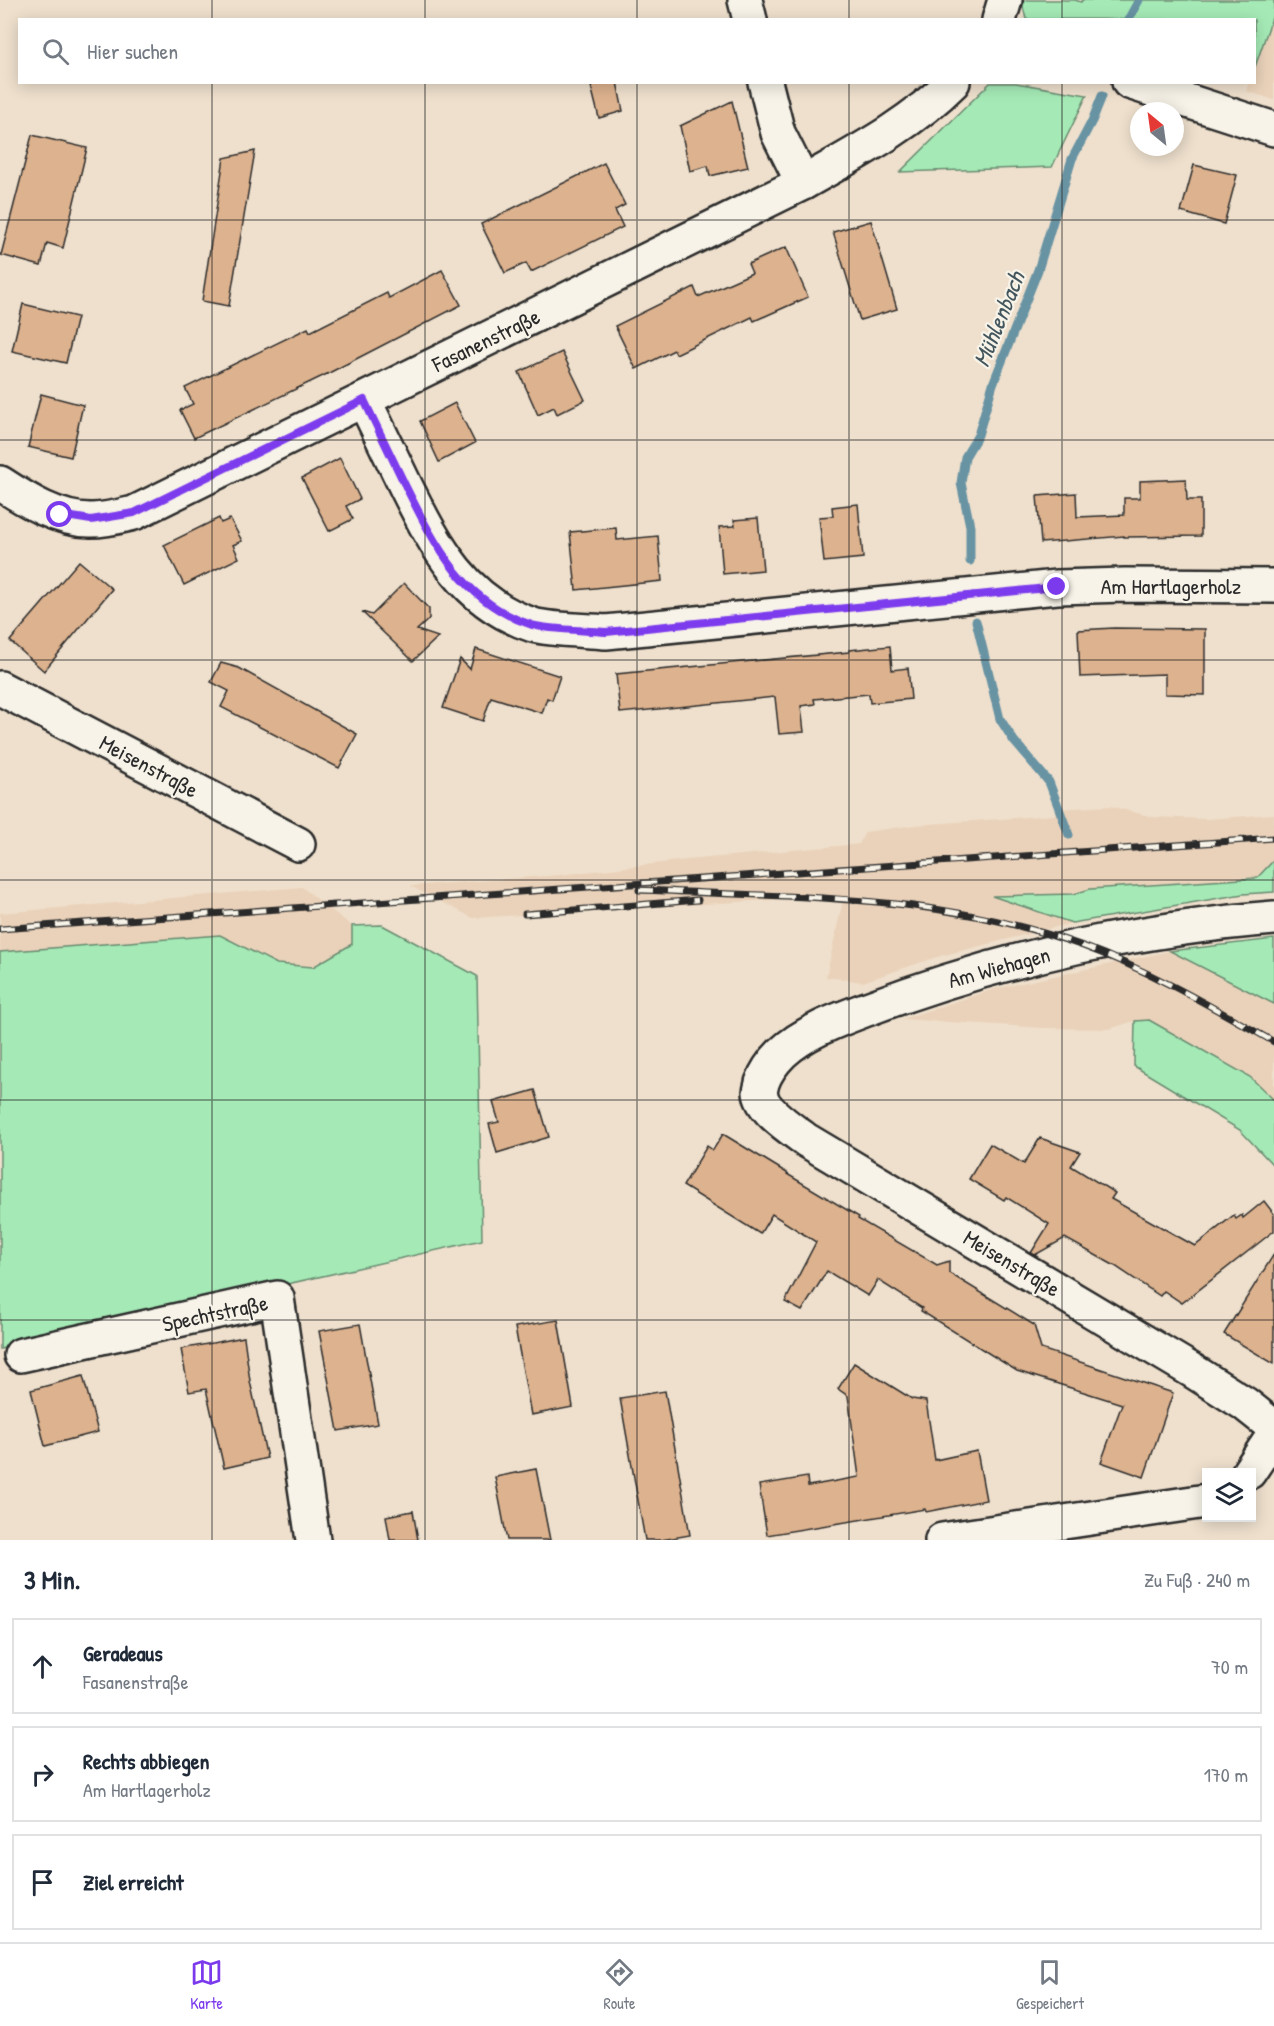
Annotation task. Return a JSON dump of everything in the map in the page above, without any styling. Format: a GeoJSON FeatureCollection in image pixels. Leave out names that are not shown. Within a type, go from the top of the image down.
{"type":"FeatureCollection","features":[{"type":"Feature","properties":{"kind":"street"},"geometry":{"type":"LineString","coordinates":[[745,0],[750,18]]}},
{"type":"Feature","properties":{"kind":"street"},"geometry":{"type":"LineString","coordinates":[[1000,18],[1005,0]]}},
{"type":"Feature","properties":{"kind":"street"},"geometry":{"type":"LineString","coordinates":[[766,84],[778,133],[803,183]]}},
{"type":"Feature","properties":{"kind":"street","name":"Fasanenstraße"},"geometry":{"type":"LineString","coordinates":[[0,483],[23,498],[60,515],[91,520],[134,513],[803,183],[880,139],[935,100],[951,84]]}},
{"type":"Feature","properties":{"kind":"street"},"geometry":{"type":"LineString","coordinates":[[1135,84],[1274,129]]}},
{"type":"Feature","properties":{"kind":"street","name":"Am Hartlagerholz"},"geometry":{"type":"LineString","coordinates":[[364,400],[445,560],[472,589],[498,610],[534,626],[606,632],[1057,587],[1274,586]]}},
{"type":"Feature","properties":{"kind":"street","name":"Meisenstraße"},"geometry":{"type":"LineString","coordinates":[[0,688],[298,844]]}},
{"type":"Feature","properties":{"kind":"street","name":"Am Wiehagen"},"geometry":{"type":"LineString","coordinates":[[760,1092],[766,1071],[783,1052],[813,1033],[849,1016],[920,989],[1021,960],[1083,946],[1227,922],[1274,918]]}},
{"type":"Feature","properties":{"kind":"street","name":"Meisenstraße"},"geometry":{"type":"LineString","coordinates":[[760,1092],[764,1103],[777,1118],[806,1140],[1201,1377],[1245,1404],[1274,1427]]}},
{"type":"Feature","properties":{"kind":"street","name":"Spechtstraße"},"geometry":{"type":"LineString","coordinates":[[21,1355],[277,1298],[313,1540]]}},
{"type":"Feature","properties":{"kind":"street"},"geometry":{"type":"LineString","coordinates":[[1252,1468],[1274,1435]]}},
{"type":"Feature","properties":{"kind":"street"},"geometry":{"type":"LineString","coordinates":[[942,1540],[1202,1502]]}},
{"type":"Feature","properties":{"kind":"shaded area"},"geometry":{"type":"Polygon","coordinates":[[[1274,12],[1274,100],[1246,91],[1249,84],[1256,84],[1256,64],[1274,12]]]}},
{"type":"Feature","properties":{"kind":"shaded area"},"geometry":{"type":"Polygon","coordinates":[[[1110,806],[1153,817],[1207,819],[1274,814],[1274,860],[1257,878],[1090,889],[1074,894],[994,897],[1072,923],[937,957],[863,982],[826,977],[843,900],[804,898],[473,918],[410,886],[559,875],[686,860],[859,844],[865,832],[915,825],[1055,815],[1055,809],[1110,806]]]}},
{"type":"Feature","properties":{"kind":"shaded area"},"geometry":{"type":"Polygon","coordinates":[[[302,887],[352,926],[352,944],[313,967],[277,964],[220,935],[0,952],[0,913],[302,887]]]}},
{"type":"Feature","properties":{"kind":"shaded area"},"geometry":{"type":"Polygon","coordinates":[[[1170,951],[1274,1004],[1274,1100],[1250,1077],[1149,1020],[1135,1021],[1109,1029],[1043,1028],[902,1019],[994,989],[1170,951]]]}},
{"type":"Feature","properties":{"kind":"green space"},"geometry":{"type":"Polygon","coordinates":[[[1024,0],[1081,2],[1082,0],[1274,0],[1274,12],[1256,64],[1256,18],[1026,18],[1024,0]]]}},
{"type":"Feature","properties":{"kind":"green space"},"geometry":{"type":"Polygon","coordinates":[[[989,84],[1022,84],[1087,95],[1052,167],[900,172],[989,84]]]}},
{"type":"Feature","properties":{"kind":"green space"},"geometry":{"type":"Polygon","coordinates":[[[1274,860],[1274,892],[1243,894],[1072,923],[992,896],[1074,894],[1090,889],[1257,878],[1274,860]]]}},
{"type":"Feature","properties":{"kind":"green space"},"geometry":{"type":"Polygon","coordinates":[[[382,925],[477,976],[482,1240],[0,1349],[0,952],[220,935],[277,964],[313,967],[352,944],[352,926],[382,925]]]}},
{"type":"Feature","properties":{"kind":"green space"},"geometry":{"type":"Polygon","coordinates":[[[1274,939],[1274,1004],[1170,951],[1274,939]]]}},
{"type":"Feature","properties":{"kind":"green space"},"geometry":{"type":"Polygon","coordinates":[[[1149,1020],[1250,1077],[1274,1100],[1274,1166],[1240,1130],[1134,1066],[1135,1021],[1149,1020]]]}},
{"type":"Feature","properties":{"kind":"building"},"geometry":{"type":"Polygon","coordinates":[[[590,84],[617,84],[623,111],[599,118],[590,84]]]}},
{"type":"Feature","properties":{"kind":"building"},"geometry":{"type":"Polygon","coordinates":[[[732,101],[748,167],[710,176],[708,166],[690,171],[680,126],[732,101]]]}},
{"type":"Feature","properties":{"kind":"building"},"geometry":{"type":"Polygon","coordinates":[[[32,135],[87,148],[63,248],[47,243],[41,266],[1,255],[32,135]]]}},
{"type":"Feature","properties":{"kind":"building"},"geometry":{"type":"Polygon","coordinates":[[[255,151],[229,306],[202,301],[224,158],[255,151]]]}},
{"type":"Feature","properties":{"kind":"building"},"geometry":{"type":"Polygon","coordinates":[[[604,163],[625,205],[615,210],[623,227],[531,272],[526,263],[505,273],[481,224],[604,163]]]}},
{"type":"Feature","properties":{"kind":"building"},"geometry":{"type":"Polygon","coordinates":[[[1194,165],[1237,175],[1224,224],[1181,212],[1194,165]]]}},
{"type":"Feature","properties":{"kind":"building"},"geometry":{"type":"Polygon","coordinates":[[[871,221],[897,309],[860,320],[833,232],[871,221]]]}},
{"type":"Feature","properties":{"kind":"building"},"geometry":{"type":"Polygon","coordinates":[[[786,247],[808,297],[754,321],[752,317],[676,354],[674,350],[636,369],[615,326],[694,287],[698,297],[752,273],[748,264],[786,247]]]}},
{"type":"Feature","properties":{"kind":"building"},"geometry":{"type":"Polygon","coordinates":[[[442,270],[461,305],[327,374],[194,438],[180,410],[193,404],[185,388],[308,328],[310,332],[387,293],[389,298],[442,270]]]}},
{"type":"Feature","properties":{"kind":"building"},"geometry":{"type":"Polygon","coordinates":[[[23,304],[77,317],[66,363],[12,351],[23,304]]]}},
{"type":"Feature","properties":{"kind":"building"},"geometry":{"type":"Polygon","coordinates":[[[562,352],[585,400],[557,414],[554,407],[538,415],[519,372],[562,352]]]}},
{"type":"Feature","properties":{"kind":"building"},"geometry":{"type":"Polygon","coordinates":[[[41,394],[83,405],[71,457],[28,447],[41,394]]]}},
{"type":"Feature","properties":{"kind":"building"},"geometry":{"type":"Polygon","coordinates":[[[455,403],[475,443],[439,462],[420,421],[455,403]]]}},
{"type":"Feature","properties":{"kind":"building"},"geometry":{"type":"Polygon","coordinates":[[[340,458],[360,499],[346,506],[353,519],[329,531],[302,478],[340,458]]]}},
{"type":"Feature","properties":{"kind":"building"},"geometry":{"type":"Polygon","coordinates":[[[1186,479],[1187,500],[1201,500],[1201,536],[1124,536],[1041,543],[1037,496],[1076,493],[1077,517],[1124,515],[1124,498],[1140,498],[1140,481],[1186,479]]]}},
{"type":"Feature","properties":{"kind":"building"},"geometry":{"type":"Polygon","coordinates":[[[858,504],[863,558],[824,562],[819,517],[833,516],[832,507],[858,504]]]}},
{"type":"Feature","properties":{"kind":"building"},"geometry":{"type":"Polygon","coordinates":[[[219,518],[221,523],[230,519],[242,541],[233,545],[239,558],[184,585],[164,545],[219,518]]]}},
{"type":"Feature","properties":{"kind":"building"},"geometry":{"type":"Polygon","coordinates":[[[758,518],[763,570],[723,574],[719,527],[735,526],[734,520],[758,518]]]}},
{"type":"Feature","properties":{"kind":"building"},"geometry":{"type":"Polygon","coordinates":[[[616,528],[617,540],[658,536],[662,581],[576,590],[570,532],[616,528]]]}},
{"type":"Feature","properties":{"kind":"building"},"geometry":{"type":"Polygon","coordinates":[[[79,561],[112,589],[44,671],[10,641],[79,561]]]}},
{"type":"Feature","properties":{"kind":"building"},"geometry":{"type":"Polygon","coordinates":[[[404,583],[429,609],[429,619],[417,630],[438,637],[413,661],[362,612],[372,615],[404,583]]]}},
{"type":"Feature","properties":{"kind":"building"},"geometry":{"type":"Polygon","coordinates":[[[1205,629],[1205,695],[1165,694],[1165,674],[1080,677],[1078,630],[1205,629]]]}},
{"type":"Feature","properties":{"kind":"building"},"geometry":{"type":"Polygon","coordinates":[[[890,646],[892,670],[908,668],[911,699],[870,703],[869,694],[814,699],[815,704],[801,706],[804,732],[779,734],[775,697],[620,713],[616,674],[849,652],[849,650],[890,646]]]}},
{"type":"Feature","properties":{"kind":"building"},"geometry":{"type":"Polygon","coordinates":[[[476,649],[560,676],[552,700],[547,698],[542,713],[491,697],[483,721],[443,708],[460,659],[470,669],[476,649]]]}},
{"type":"Feature","properties":{"kind":"building"},"geometry":{"type":"Polygon","coordinates":[[[221,663],[239,668],[357,734],[339,768],[221,707],[229,691],[211,682],[221,663]]]}},
{"type":"Feature","properties":{"kind":"building"},"geometry":{"type":"Polygon","coordinates":[[[535,1090],[549,1137],[497,1153],[489,1124],[499,1122],[493,1102],[535,1090]]]}},
{"type":"Feature","properties":{"kind":"building"},"geometry":{"type":"Polygon","coordinates":[[[723,1134],[859,1217],[858,1219],[937,1265],[949,1261],[949,1273],[1034,1325],[1041,1349],[1173,1393],[1144,1477],[1101,1462],[1122,1404],[1017,1371],[921,1311],[922,1308],[878,1280],[868,1296],[827,1271],[802,1311],[785,1302],[816,1242],[772,1214],[760,1234],[683,1186],[707,1146],[713,1150],[723,1134]]]}},
{"type":"Feature","properties":{"kind":"building"},"geometry":{"type":"Polygon","coordinates":[[[1040,1138],[1080,1152],[1071,1166],[1115,1193],[1111,1199],[1195,1246],[1234,1215],[1236,1219],[1242,1215],[1243,1218],[1264,1201],[1274,1214],[1274,1231],[1182,1303],[1164,1291],[1160,1296],[1115,1266],[1065,1238],[1035,1255],[1031,1253],[1049,1224],[1006,1197],[1004,1200],[969,1179],[990,1144],[1024,1164],[1040,1138]]]}},
{"type":"Feature","properties":{"kind":"building"},"geometry":{"type":"Polygon","coordinates":[[[1274,1254],[1274,1364],[1224,1334],[1274,1254]]]}},
{"type":"Feature","properties":{"kind":"building"},"geometry":{"type":"Polygon","coordinates":[[[558,1320],[573,1407],[531,1415],[515,1327],[558,1320]]]}},
{"type":"Feature","properties":{"kind":"building"},"geometry":{"type":"Polygon","coordinates":[[[360,1324],[378,1424],[338,1431],[319,1331],[360,1324]]]}},
{"type":"Feature","properties":{"kind":"building"},"geometry":{"type":"Polygon","coordinates":[[[244,1337],[250,1381],[267,1458],[224,1468],[206,1389],[189,1392],[181,1349],[244,1337]]]}},
{"type":"Feature","properties":{"kind":"building"},"geometry":{"type":"Polygon","coordinates":[[[854,1363],[912,1399],[926,1401],[935,1460],[977,1451],[986,1500],[926,1512],[925,1509],[767,1535],[759,1485],[807,1477],[808,1486],[859,1477],[848,1396],[838,1389],[854,1363]]]}},
{"type":"Feature","properties":{"kind":"building"},"geometry":{"type":"Polygon","coordinates":[[[83,1376],[98,1432],[45,1446],[31,1390],[83,1376]]]}},
{"type":"Feature","properties":{"kind":"building"},"geometry":{"type":"Polygon","coordinates":[[[665,1391],[690,1535],[645,1540],[620,1398],[665,1391]]]}},
{"type":"Feature","properties":{"kind":"building"},"geometry":{"type":"Polygon","coordinates":[[[536,1469],[550,1540],[507,1540],[495,1477],[536,1469]]]}},
{"type":"Feature","properties":{"kind":"building"},"geometry":{"type":"Polygon","coordinates":[[[413,1511],[418,1540],[390,1540],[386,1516],[413,1511]]]}},
{"type":"Feature","properties":{"kind":"waterway","name":"Mühlenbach"},"geometry":{"type":"LineString","coordinates":[[1129,18],[1139,0]]}},
{"type":"Feature","properties":{"kind":"waterway","name":"Mühlenbach"},"geometry":{"type":"LineString","coordinates":[[970,561],[970,526],[961,483],[965,457],[978,435],[993,384],[1038,270],[1072,159],[1102,96]]}},
{"type":"Feature","properties":{"kind":"waterway","name":"Mühlenbach"},"geometry":{"type":"LineString","coordinates":[[976,621],[1000,719],[1014,741],[1049,782],[1069,835]]}},
{"type":"Feature","properties":{"kind":"railway"},"geometry":{"type":"LineString","coordinates":[[0,929],[1274,838]]}},
{"type":"Feature","properties":{"kind":"railway"},"geometry":{"type":"LineString","coordinates":[[639,890],[868,901],[954,912],[997,921],[1040,932],[1108,956],[1181,990],[1274,1042]]}},
{"type":"Feature","properties":{"kind":"railway"},"geometry":{"type":"LineString","coordinates":[[525,914],[698,900]]}},
{"type":"Feature","properties":{"kind":"route"},"geometry":{"type":"LineString","coordinates":[[60,515],[91,520],[134,513],[364,400],[445,560],[472,589],[498,610],[534,626],[606,632],[1057,587]]}}]}
